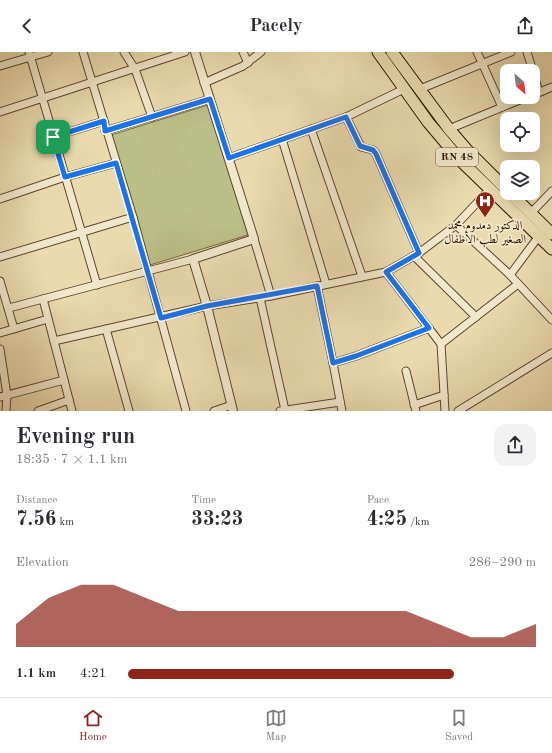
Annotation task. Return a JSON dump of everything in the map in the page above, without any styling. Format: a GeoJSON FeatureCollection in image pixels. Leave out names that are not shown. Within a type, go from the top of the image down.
{"type":"FeatureCollection","features":[{"type":"Feature","properties":{"kind":"highway","name":"RN 48"},"geometry":{"type":"LineString","coordinates":[[378,52],[404,89],[461,162],[552,249]]}},
{"type":"Feature","properties":{"kind":"highway","name":"RN 48"},"geometry":{"type":"LineString","coordinates":[[392,52],[449,129],[467,150],[500,183]]}},
{"type":"Feature","properties":{"kind":"highway"},"geometry":{"type":"LineString","coordinates":[[517,200],[552,234]]}},
{"type":"Feature","properties":{"kind":"street"},"geometry":{"type":"LineString","coordinates":[[0,66],[30,55],[48,52]]}},
{"type":"Feature","properties":{"kind":"street"},"geometry":{"type":"LineString","coordinates":[[83,52],[104,121],[105,131],[133,217],[186,411]]}},
{"type":"Feature","properties":{"kind":"street"},"geometry":{"type":"LineString","coordinates":[[124,52],[135,69],[152,117]]}},
{"type":"Feature","properties":{"kind":"street"},"geometry":{"type":"LineString","coordinates":[[0,112],[185,52]]}},
{"type":"Feature","properties":{"kind":"street"},"geometry":{"type":"LineString","coordinates":[[195,52],[271,296]]}},
{"type":"Feature","properties":{"kind":"street"},"geometry":{"type":"LineString","coordinates":[[243,52],[248,63]]}},
{"type":"Feature","properties":{"kind":"street"},"geometry":{"type":"LineString","coordinates":[[204,83],[248,63],[261,52]]}},
{"type":"Feature","properties":{"kind":"street"},"geometry":{"type":"LineString","coordinates":[[477,52],[502,107]]}},
{"type":"Feature","properties":{"kind":"street"},"geometry":{"type":"LineString","coordinates":[[420,89],[511,52]]}},
{"type":"Feature","properties":{"kind":"street"},"geometry":{"type":"LineString","coordinates":[[527,52],[531,64]]}},
{"type":"Feature","properties":{"kind":"street"},"geometry":{"type":"LineString","coordinates":[[30,55],[97,285]]}},
{"type":"Feature","properties":{"kind":"street"},"geometry":{"type":"LineString","coordinates":[[540,92],[552,87]]}},
{"type":"Feature","properties":{"kind":"street"},"geometry":{"type":"LineString","coordinates":[[229,158],[346,117],[404,89]]}},
{"type":"Feature","properties":{"kind":"street"},"geometry":{"type":"LineString","coordinates":[[105,131],[210,99]]}},
{"type":"Feature","properties":{"kind":"street"},"geometry":{"type":"LineString","coordinates":[[449,129],[510,104]]}},
{"type":"Feature","properties":{"kind":"street"},"geometry":{"type":"LineString","coordinates":[[346,117],[360,146],[373,150],[376,154],[417,254],[476,317]]}},
{"type":"Feature","properties":{"kind":"street"},"geometry":{"type":"LineString","coordinates":[[53,137],[104,121]]}},
{"type":"Feature","properties":{"kind":"street"},"geometry":{"type":"LineString","coordinates":[[311,129],[362,276]]}},
{"type":"Feature","properties":{"kind":"street"},"geometry":{"type":"LineString","coordinates":[[282,139],[326,284]]}},
{"type":"Feature","properties":{"kind":"street"},"geometry":{"type":"LineString","coordinates":[[0,199],[65,177],[116,163]]}},
{"type":"Feature","properties":{"kind":"street"},"geometry":{"type":"LineString","coordinates":[[54,341],[161,318],[207,306],[271,296],[386,272],[417,254],[456,225],[490,189]]}},
{"type":"Feature","properties":{"kind":"street"},"geometry":{"type":"LineString","coordinates":[[531,214],[552,191]]}},
{"type":"Feature","properties":{"kind":"street"},"geometry":{"type":"LineString","coordinates":[[0,257],[133,217]]}},
{"type":"Feature","properties":{"kind":"street"},"geometry":{"type":"LineString","coordinates":[[456,225],[510,275],[552,320]]}},
{"type":"Feature","properties":{"kind":"street"},"geometry":{"type":"LineString","coordinates":[[510,275],[539,236]]}},
{"type":"Feature","properties":{"kind":"street"},"geometry":{"type":"LineString","coordinates":[[9,308],[193,259],[254,239]]}},
{"type":"Feature","properties":{"kind":"street"},"geometry":{"type":"LineString","coordinates":[[193,259],[207,306],[233,408],[214,411]]}},
{"type":"Feature","properties":{"kind":"street"},"geometry":{"type":"LineString","coordinates":[[386,272],[441,344],[446,411]]}},
{"type":"Feature","properties":{"kind":"street"},"geometry":{"type":"LineString","coordinates":[[0,283],[9,308],[14,329]]}},
{"type":"Feature","properties":{"kind":"street"},"geometry":{"type":"LineString","coordinates":[[441,344],[518,284]]}},
{"type":"Feature","properties":{"kind":"street"},"geometry":{"type":"LineString","coordinates":[[317,286],[342,411]]}},
{"type":"Feature","properties":{"kind":"street"},"geometry":{"type":"LineString","coordinates":[[260,298],[283,411],[340,402]]}},
{"type":"Feature","properties":{"kind":"street"},"geometry":{"type":"LineString","coordinates":[[43,299],[72,411]]}},
{"type":"Feature","properties":{"kind":"street"},"geometry":{"type":"LineString","coordinates":[[0,333],[48,320]]}},
{"type":"Feature","properties":{"kind":"street"},"geometry":{"type":"LineString","coordinates":[[333,363],[356,356],[429,328]]}},
{"type":"Feature","properties":{"kind":"street"},"geometry":{"type":"LineString","coordinates":[[106,329],[129,411]]}},
{"type":"Feature","properties":{"kind":"street"},"geometry":{"type":"LineString","coordinates":[[0,349],[3,396],[6,411]]}},
{"type":"Feature","properties":{"kind":"street"},"geometry":{"type":"LineString","coordinates":[[458,411],[552,353]]}},
{"type":"Feature","properties":{"kind":"street"},"geometry":{"type":"LineString","coordinates":[[406,371],[415,408],[444,395]]}},
{"type":"Feature","properties":{"kind":"street"},"geometry":{"type":"LineString","coordinates":[[3,396],[64,380]]}},
{"type":"Feature","properties":{"kind":"street"},"geometry":{"type":"LineString","coordinates":[[38,411],[69,400]]}},
{"type":"Feature","properties":{"kind":"green space"},"geometry":{"type":"Polygon","coordinates":[[[208,105],[248,235],[150,265],[111,135],[208,105]]]}},
{"type":"Feature","properties":{"kind":"place","name":"الدكتور دمدوم محمد الصغير لطب الأطفال"},"geometry":{"type":"Point","coordinates":[485,218]}},
{"type":"Feature","properties":{"kind":"route"},"geometry":{"type":"LineString","coordinates":[[210,99],[229,158],[346,117],[360,146],[364,149],[373,150],[376,154],[419,253],[386,272],[429,328],[356,356],[333,363],[317,286],[271,296],[207,306],[161,318],[133,217],[116,163],[65,177],[53,137],[104,121],[105,131],[210,99]]}}]}
